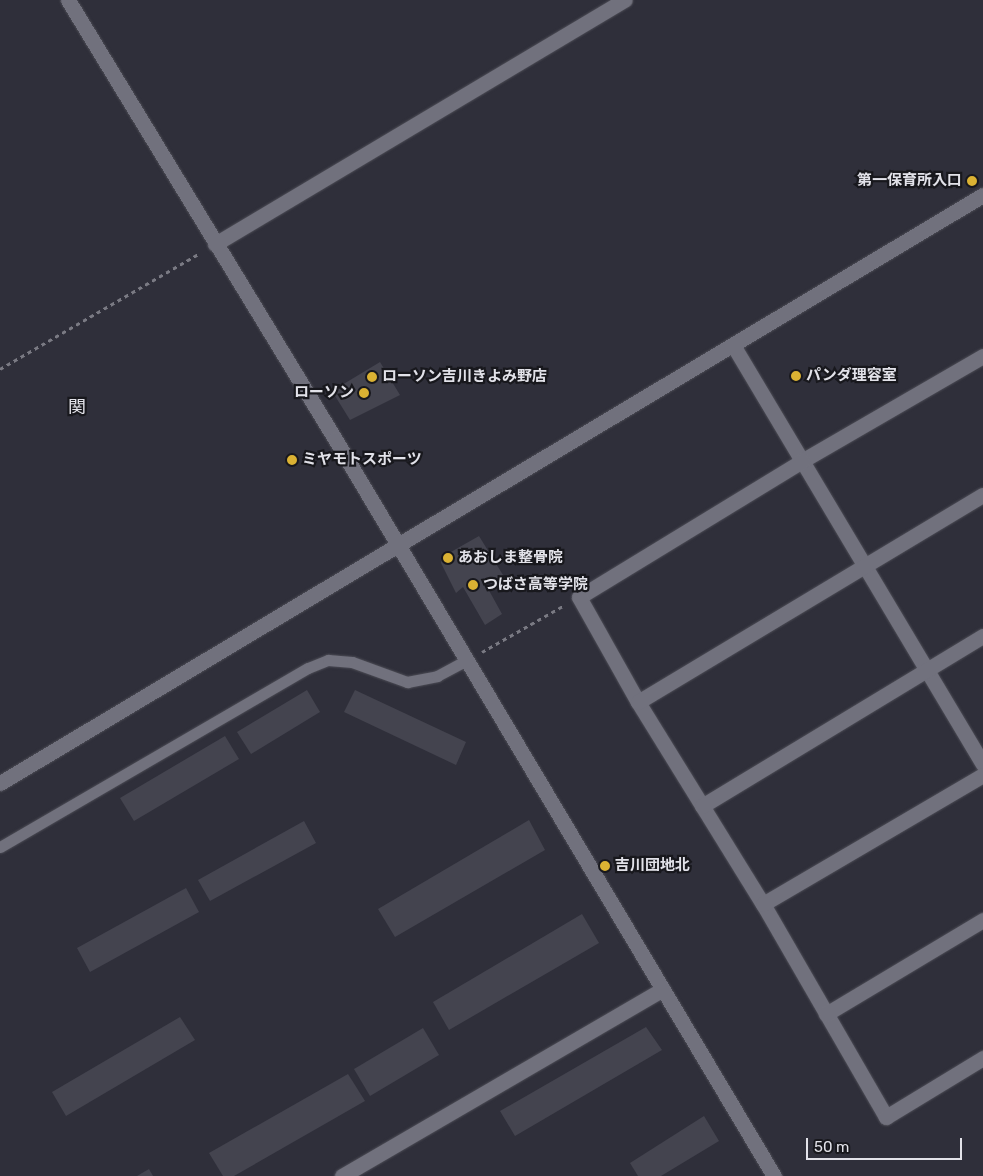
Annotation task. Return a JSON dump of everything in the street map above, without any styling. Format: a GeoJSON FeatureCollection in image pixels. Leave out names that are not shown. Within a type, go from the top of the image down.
{"type":"FeatureCollection","features":[{"type":"Feature","properties":{"kind":"street"},"geometry":{"type":"LineString","coordinates":[[68,0],[398,546],[774,1176]]}},
{"type":"Feature","properties":{"kind":"street"},"geometry":{"type":"LineString","coordinates":[[216,244],[625,0]]}},
{"type":"Feature","properties":{"kind":"street"},"geometry":{"type":"LineString","coordinates":[[0,783],[983,195]]}},
{"type":"Feature","properties":{"kind":"street"},"geometry":{"type":"LineString","coordinates":[[733,345],[863,567],[983,764]]}},
{"type":"Feature","properties":{"kind":"street"},"geometry":{"type":"LineString","coordinates":[[983,356],[802,461],[579,597],[638,702],[763,904],[886,1117],[983,1058]]}},
{"type":"Feature","properties":{"kind":"street"},"geometry":{"type":"LineString","coordinates":[[638,702],[983,496]]}},
{"type":"Feature","properties":{"kind":"street"},"geometry":{"type":"LineString","coordinates":[[702,806],[983,636]]}},
{"type":"Feature","properties":{"kind":"street"},"geometry":{"type":"LineString","coordinates":[[763,904],[983,775]]}},
{"type":"Feature","properties":{"kind":"street"},"geometry":{"type":"LineString","coordinates":[[826,1014],[983,920]]}},
{"type":"Feature","properties":{"kind":"street"},"geometry":{"type":"LineString","coordinates":[[342,1176],[663,989]]}},
{"type":"Feature","properties":{"kind":"lane"},"geometry":{"type":"LineString","coordinates":[[0,847],[308,668],[328,660],[352,662],[407,682],[437,676],[465,661]]}},
{"type":"Feature","properties":{"kind":"path"},"geometry":{"type":"LineString","coordinates":[[0,369],[216,244]]}},
{"type":"Feature","properties":{"kind":"path"},"geometry":{"type":"LineString","coordinates":[[465,661],[579,597]]}},
{"type":"Feature","properties":{"kind":"building","name":"ローソン吉川きよみ野店"},"geometry":{"type":"Polygon","coordinates":[[[380,362],[400,395],[350,420],[332,391],[380,362]]]}},
{"type":"Feature","properties":{"kind":"building"},"geometry":{"type":"Polygon","coordinates":[[[479,536],[503,575],[486,585],[502,614],[485,625],[463,587],[456,593],[441,563],[442,557],[479,536]]]}},
{"type":"Feature","properties":{"kind":"building"},"geometry":{"type":"Polygon","coordinates":[[[307,690],[320,712],[251,754],[237,732],[307,690]]]}},
{"type":"Feature","properties":{"kind":"building"},"geometry":{"type":"Polygon","coordinates":[[[355,690],[466,742],[456,765],[344,712],[355,690]]]}},
{"type":"Feature","properties":{"kind":"building"},"geometry":{"type":"Polygon","coordinates":[[[225,736],[239,759],[134,821],[120,798],[225,736]]]}},
{"type":"Feature","properties":{"kind":"building"},"geometry":{"type":"Polygon","coordinates":[[[529,820],[545,850],[395,937],[378,909],[529,820]]]}},
{"type":"Feature","properties":{"kind":"building"},"geometry":{"type":"Polygon","coordinates":[[[304,821],[316,843],[210,901],[198,880],[304,821]]]}},
{"type":"Feature","properties":{"kind":"building"},"geometry":{"type":"Polygon","coordinates":[[[186,888],[199,912],[90,972],[77,948],[186,888]]]}},
{"type":"Feature","properties":{"kind":"building"},"geometry":{"type":"Polygon","coordinates":[[[582,914],[599,943],[449,1030],[433,1002],[582,914]]]}},
{"type":"Feature","properties":{"kind":"building"},"geometry":{"type":"Polygon","coordinates":[[[180,1017],[195,1040],[66,1116],[52,1092],[180,1017]]]}},
{"type":"Feature","properties":{"kind":"building"},"geometry":{"type":"Polygon","coordinates":[[[646,1027],[662,1050],[515,1136],[500,1111],[646,1027]]]}},
{"type":"Feature","properties":{"kind":"building"},"geometry":{"type":"Polygon","coordinates":[[[423,1028],[439,1055],[370,1096],[354,1069],[423,1028]]]}},
{"type":"Feature","properties":{"kind":"building"},"geometry":{"type":"Polygon","coordinates":[[[348,1074],[365,1101],[234,1176],[223,1176],[209,1153],[348,1074]]]}},
{"type":"Feature","properties":{"kind":"building"},"geometry":{"type":"Polygon","coordinates":[[[704,1116],[719,1141],[661,1176],[638,1176],[630,1163],[704,1116]]]}},
{"type":"Feature","properties":{"kind":"building"},"geometry":{"type":"Polygon","coordinates":[[[149,1169],[153,1176],[137,1176],[149,1169]]]}},
{"type":"Feature","properties":{"kind":"place","name":"第一保育所入口"},"geometry":{"type":"Point","coordinates":[972,181]}},
{"type":"Feature","properties":{"kind":"place","name":"パンダ理容室"},"geometry":{"type":"Point","coordinates":[796,376]}},
{"type":"Feature","properties":{"kind":"place","name":"ローソン吉川きよみ野店"},"geometry":{"type":"Point","coordinates":[372,377]}},
{"type":"Feature","properties":{"kind":"place","name":"ローソン"},"geometry":{"type":"Point","coordinates":[364,393]}},
{"type":"Feature","properties":{"kind":"place","name":"ミヤモトスポーツ"},"geometry":{"type":"Point","coordinates":[292,460]}},
{"type":"Feature","properties":{"kind":"place","name":"あおしま整骨院"},"geometry":{"type":"Point","coordinates":[448,558]}},
{"type":"Feature","properties":{"kind":"place","name":"つばさ高等学院"},"geometry":{"type":"Point","coordinates":[473,585]}},
{"type":"Feature","properties":{"kind":"place","name":"吉川団地北"},"geometry":{"type":"Point","coordinates":[605,866]}},
{"type":"Feature","properties":{"kind":"district","name":"関"},"geometry":{"type":"Point","coordinates":[77,407]}}]}
